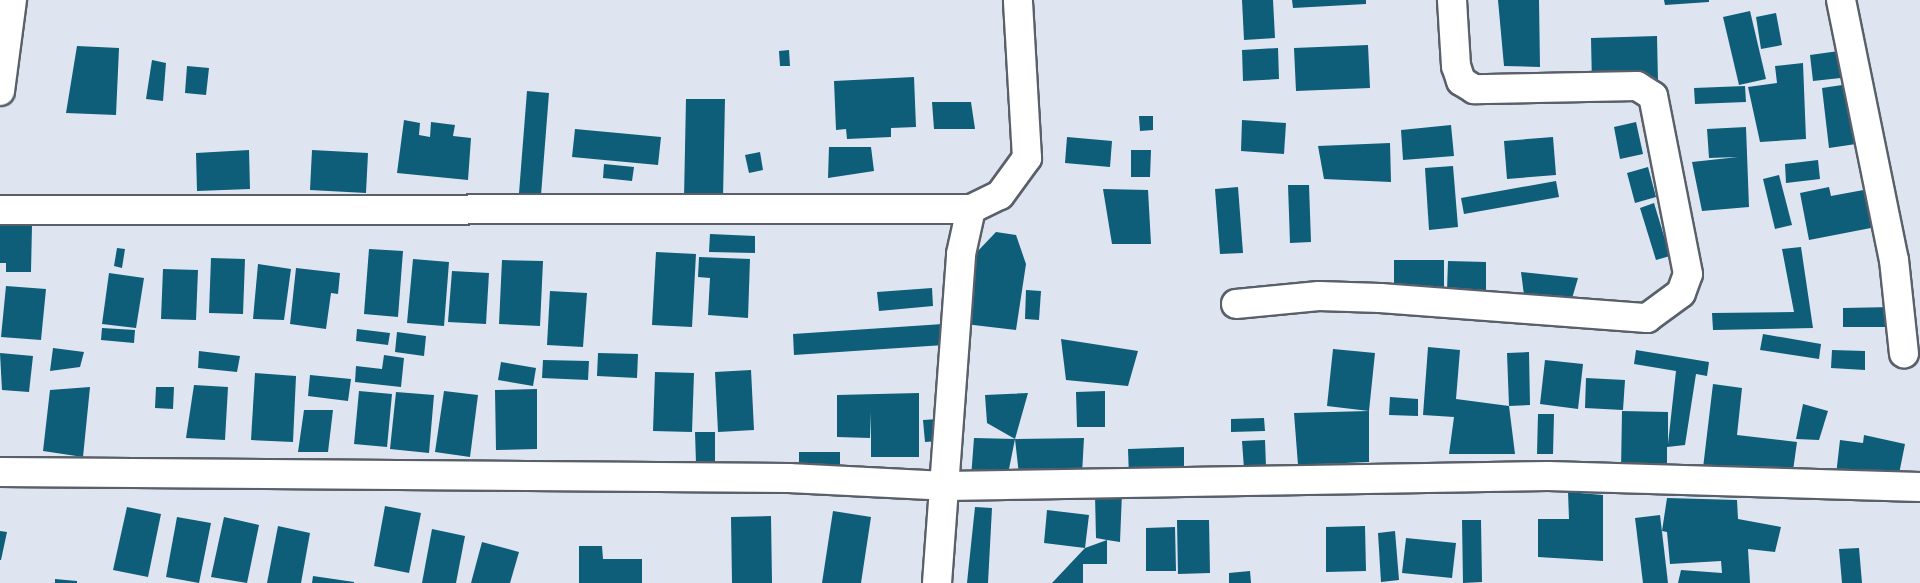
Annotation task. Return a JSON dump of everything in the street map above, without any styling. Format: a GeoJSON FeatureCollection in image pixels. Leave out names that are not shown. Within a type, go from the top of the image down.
{"type":"FeatureCollection","features":[{"type":"Feature","properties":{"kind":"street"},"geometry":{"type":"LineString","coordinates":[[0,91],[12,0]]}},
{"type":"Feature","properties":{"kind":"street"},"geometry":{"type":"LineString","coordinates":[[0,210],[971,209],[1000,195],[1027,158],[1018,0]]}},
{"type":"Feature","properties":{"kind":"street"},"geometry":{"type":"LineString","coordinates":[[1236,304],[1360,298],[1647,318],[1681,293],[1688,274],[1653,96],[1637,86],[1473,89],[1461,81],[1456,66],[1452,0]]}},
{"type":"Feature","properties":{"kind":"street"},"geometry":{"type":"LineString","coordinates":[[1841,0],[1894,260],[1904,353]]}},
{"type":"Feature","properties":{"kind":"street"},"geometry":{"type":"LineString","coordinates":[[937,583],[961,254],[971,209]]}},
{"type":"Feature","properties":{"kind":"street"},"geometry":{"type":"LineString","coordinates":[[0,472],[789,478],[945,486],[1548,476],[1920,487]]}},
{"type":"Feature","properties":{"kind":"building"},"geometry":{"type":"Polygon","coordinates":[[[1242,0],[1273,0],[1275,38],[1244,40],[1242,0]]]}},
{"type":"Feature","properties":{"kind":"building"},"geometry":{"type":"Polygon","coordinates":[[[1292,0],[1366,0],[1366,4],[1293,8],[1292,0]]]}},
{"type":"Feature","properties":{"kind":"building"},"geometry":{"type":"Polygon","coordinates":[[[1498,0],[1539,0],[1540,67],[1504,66],[1498,0]]]}},
{"type":"Feature","properties":{"kind":"building"},"geometry":{"type":"Polygon","coordinates":[[[1664,0],[1709,0],[1709,2],[1665,5],[1664,0]]]}},
{"type":"Feature","properties":{"kind":"building"},"geometry":{"type":"Polygon","coordinates":[[[1750,11],[1766,79],[1739,85],[1723,17],[1750,11]]]}},
{"type":"Feature","properties":{"kind":"building"},"geometry":{"type":"Polygon","coordinates":[[[1776,13],[1782,45],[1761,49],[1756,17],[1776,13]]]}},
{"type":"Feature","properties":{"kind":"building"},"geometry":{"type":"Polygon","coordinates":[[[1657,36],[1658,82],[1592,85],[1591,38],[1657,36]]]}},
{"type":"Feature","properties":{"kind":"building"},"geometry":{"type":"Polygon","coordinates":[[[1368,45],[1370,88],[1296,91],[1294,48],[1368,45]]]}},
{"type":"Feature","properties":{"kind":"building"},"geometry":{"type":"Polygon","coordinates":[[[77,46],[119,48],[116,115],[66,113],[77,46]]]}},
{"type":"Feature","properties":{"kind":"building"},"geometry":{"type":"Polygon","coordinates":[[[1278,48],[1279,79],[1243,81],[1242,50],[1278,48]]]}},
{"type":"Feature","properties":{"kind":"building"},"geometry":{"type":"Polygon","coordinates":[[[789,50],[790,66],[780,66],[779,51],[789,50]]]}},
{"type":"Feature","properties":{"kind":"building"},"geometry":{"type":"Polygon","coordinates":[[[1846,50],[1850,77],[1813,81],[1810,55],[1846,50]]]}},
{"type":"Feature","properties":{"kind":"building"},"geometry":{"type":"Polygon","coordinates":[[[152,60],[166,63],[163,101],[146,99],[152,60]]]}},
{"type":"Feature","properties":{"kind":"building"},"geometry":{"type":"Polygon","coordinates":[[[1803,63],[1806,139],[1760,142],[1748,87],[1777,83],[1775,66],[1803,63]]]}},
{"type":"Feature","properties":{"kind":"building"},"geometry":{"type":"Polygon","coordinates":[[[187,66],[209,68],[206,95],[185,93],[187,66]]]}},
{"type":"Feature","properties":{"kind":"building"},"geometry":{"type":"Polygon","coordinates":[[[914,77],[916,127],[891,128],[891,137],[847,139],[846,129],[836,130],[834,81],[914,77]]]}},
{"type":"Feature","properties":{"kind":"building"},"geometry":{"type":"Polygon","coordinates":[[[1849,84],[1856,144],[1829,148],[1822,88],[1849,84]]]}},
{"type":"Feature","properties":{"kind":"building"},"geometry":{"type":"Polygon","coordinates":[[[1745,86],[1746,102],[1695,104],[1694,88],[1745,86]]]}},
{"type":"Feature","properties":{"kind":"building"},"geometry":{"type":"Polygon","coordinates":[[[527,91],[549,93],[541,195],[519,193],[527,91]]]}},
{"type":"Feature","properties":{"kind":"building"},"geometry":{"type":"Polygon","coordinates":[[[686,99],[725,99],[723,198],[684,198],[686,99]]]}},
{"type":"Feature","properties":{"kind":"building"},"geometry":{"type":"Polygon","coordinates":[[[932,102],[971,102],[975,129],[934,129],[932,102]]]}},
{"type":"Feature","properties":{"kind":"building"},"geometry":{"type":"Polygon","coordinates":[[[1139,116],[1153,116],[1153,130],[1140,131],[1139,116]]]}},
{"type":"Feature","properties":{"kind":"building"},"geometry":{"type":"Polygon","coordinates":[[[404,120],[420,123],[419,135],[430,137],[431,122],[455,125],[453,136],[471,138],[468,180],[397,173],[404,120]]]}},
{"type":"Feature","properties":{"kind":"building"},"geometry":{"type":"Polygon","coordinates":[[[1242,120],[1286,123],[1284,154],[1241,151],[1242,120]]]}},
{"type":"Feature","properties":{"kind":"building"},"geometry":{"type":"Polygon","coordinates":[[[1636,122],[1643,154],[1620,159],[1614,127],[1636,122]]]}},
{"type":"Feature","properties":{"kind":"building"},"geometry":{"type":"Polygon","coordinates":[[[1451,125],[1454,156],[1403,160],[1401,130],[1451,125]]]}},
{"type":"Feature","properties":{"kind":"building"},"geometry":{"type":"Polygon","coordinates":[[[1746,127],[1749,207],[1702,211],[1692,162],[1738,157],[1709,158],[1707,129],[1746,127]]]}},
{"type":"Feature","properties":{"kind":"building"},"geometry":{"type":"Polygon","coordinates":[[[575,129],[661,137],[658,165],[572,157],[575,129]]]}},
{"type":"Feature","properties":{"kind":"building"},"geometry":{"type":"Polygon","coordinates":[[[1067,137],[1112,141],[1110,167],[1065,163],[1067,137]]]}},
{"type":"Feature","properties":{"kind":"building"},"geometry":{"type":"Polygon","coordinates":[[[1553,137],[1556,175],[1507,179],[1504,141],[1553,137]]]}},
{"type":"Feature","properties":{"kind":"building"},"geometry":{"type":"Polygon","coordinates":[[[1390,143],[1391,182],[1324,179],[1318,146],[1390,143]]]}},
{"type":"Feature","properties":{"kind":"building"},"geometry":{"type":"Polygon","coordinates":[[[829,147],[871,147],[874,171],[828,178],[829,147]]]}},
{"type":"Feature","properties":{"kind":"building"},"geometry":{"type":"Polygon","coordinates":[[[249,150],[250,189],[197,191],[196,153],[249,150]]]}},
{"type":"Feature","properties":{"kind":"building"},"geometry":{"type":"Polygon","coordinates":[[[312,150],[368,153],[366,193],[310,190],[312,150]]]}},
{"type":"Feature","properties":{"kind":"building"},"geometry":{"type":"Polygon","coordinates":[[[1131,150],[1151,150],[1150,177],[1131,177],[1131,150]]]}},
{"type":"Feature","properties":{"kind":"building"},"geometry":{"type":"Polygon","coordinates":[[[760,152],[763,170],[749,173],[745,155],[760,152]]]}},
{"type":"Feature","properties":{"kind":"building"},"geometry":{"type":"Polygon","coordinates":[[[1818,160],[1820,179],[1786,183],[1785,164],[1818,160]]]}},
{"type":"Feature","properties":{"kind":"building"},"geometry":{"type":"Polygon","coordinates":[[[604,164],[634,167],[632,181],[603,178],[604,164]]]}},
{"type":"Feature","properties":{"kind":"building"},"geometry":{"type":"Polygon","coordinates":[[[1453,166],[1458,227],[1429,230],[1425,168],[1453,166]]]}},
{"type":"Feature","properties":{"kind":"building"},"geometry":{"type":"Polygon","coordinates":[[[1648,167],[1656,197],[1635,203],[1627,173],[1648,167]]]}},
{"type":"Feature","properties":{"kind":"building"},"geometry":{"type":"Polygon","coordinates":[[[1779,175],[1792,225],[1775,229],[1763,179],[1779,175]]]}},
{"type":"Feature","properties":{"kind":"building"},"geometry":{"type":"Polygon","coordinates":[[[1556,181],[1559,197],[1464,214],[1461,198],[1556,181]]]}},
{"type":"Feature","properties":{"kind":"building"},"geometry":{"type":"Polygon","coordinates":[[[1288,185],[1309,185],[1311,242],[1290,243],[1288,185]]]}},
{"type":"Feature","properties":{"kind":"building"},"geometry":{"type":"Polygon","coordinates":[[[1238,187],[1243,253],[1220,254],[1215,189],[1238,187]]]}},
{"type":"Feature","properties":{"kind":"building"},"geometry":{"type":"Polygon","coordinates":[[[1829,187],[1831,196],[1869,189],[1876,227],[1809,240],[1800,193],[1829,187]]]}},
{"type":"Feature","properties":{"kind":"building"},"geometry":{"type":"Polygon","coordinates":[[[1103,189],[1148,190],[1151,244],[1112,244],[1103,189]]]}},
{"type":"Feature","properties":{"kind":"building"},"geometry":{"type":"Polygon","coordinates":[[[1654,203],[1670,256],[1656,260],[1640,208],[1654,203]]]}},
{"type":"Feature","properties":{"kind":"building"},"geometry":{"type":"Polygon","coordinates":[[[0,225],[32,225],[31,272],[6,272],[6,263],[0,263],[0,225]]]}},
{"type":"Feature","properties":{"kind":"building"},"geometry":{"type":"Polygon","coordinates":[[[996,232],[1016,235],[1026,264],[1016,330],[965,324],[975,254],[996,232]]]}},
{"type":"Feature","properties":{"kind":"building"},"geometry":{"type":"Polygon","coordinates":[[[710,234],[755,236],[755,253],[709,252],[710,234]]]}},
{"type":"Feature","properties":{"kind":"building"},"geometry":{"type":"Polygon","coordinates":[[[1801,247],[1813,328],[1713,330],[1712,313],[1794,312],[1782,249],[1801,247]]]}},
{"type":"Feature","properties":{"kind":"building"},"geometry":{"type":"Polygon","coordinates":[[[117,248],[125,249],[122,268],[114,266],[117,248]]]}},
{"type":"Feature","properties":{"kind":"building"},"geometry":{"type":"Polygon","coordinates":[[[369,249],[403,251],[398,317],[364,314],[369,249]]]}},
{"type":"Feature","properties":{"kind":"building"},"geometry":{"type":"Polygon","coordinates":[[[656,252],[696,254],[692,327],[652,325],[656,252]]]}},
{"type":"Feature","properties":{"kind":"building"},"geometry":{"type":"Polygon","coordinates":[[[699,257],[750,259],[748,318],[708,315],[710,278],[698,277],[699,257]]]}},
{"type":"Feature","properties":{"kind":"building"},"geometry":{"type":"Polygon","coordinates":[[[211,258],[245,259],[243,314],[209,313],[211,258]]]}},
{"type":"Feature","properties":{"kind":"building"},"geometry":{"type":"Polygon","coordinates":[[[413,259],[449,262],[444,326],[407,323],[413,259]]]}},
{"type":"Feature","properties":{"kind":"building"},"geometry":{"type":"Polygon","coordinates":[[[502,260],[543,261],[540,326],[499,324],[502,260]]]}},
{"type":"Feature","properties":{"kind":"building"},"geometry":{"type":"Polygon","coordinates":[[[1394,260],[1444,260],[1444,293],[1394,293],[1394,260]]]}},
{"type":"Feature","properties":{"kind":"building"},"geometry":{"type":"Polygon","coordinates":[[[1448,261],[1486,262],[1486,291],[1447,291],[1448,261]]]}},
{"type":"Feature","properties":{"kind":"building"},"geometry":{"type":"Polygon","coordinates":[[[258,264],[291,269],[284,320],[253,319],[258,264]]]}},
{"type":"Feature","properties":{"kind":"building"},"geometry":{"type":"Polygon","coordinates":[[[296,268],[340,273],[338,294],[331,293],[326,329],[290,324],[296,268]]]}},
{"type":"Feature","properties":{"kind":"building"},"geometry":{"type":"Polygon","coordinates":[[[163,269],[198,270],[196,320],[161,319],[163,269]]]}},
{"type":"Feature","properties":{"kind":"building"},"geometry":{"type":"Polygon","coordinates":[[[452,271],[489,273],[486,324],[448,322],[452,271]]]}},
{"type":"Feature","properties":{"kind":"building"},"geometry":{"type":"Polygon","coordinates":[[[1521,272],[1578,278],[1571,302],[1524,295],[1521,272]]]}},
{"type":"Feature","properties":{"kind":"building"},"geometry":{"type":"Polygon","coordinates":[[[109,273],[144,278],[136,328],[102,324],[109,273]]]}},
{"type":"Feature","properties":{"kind":"building"},"geometry":{"type":"Polygon","coordinates":[[[6,286],[46,289],[41,340],[1,337],[6,286]]]}},
{"type":"Feature","properties":{"kind":"building"},"geometry":{"type":"Polygon","coordinates":[[[932,288],[933,306],[879,311],[877,292],[932,288]]]}},
{"type":"Feature","properties":{"kind":"building"},"geometry":{"type":"Polygon","coordinates":[[[1026,290],[1041,291],[1039,320],[1025,319],[1026,290]]]}},
{"type":"Feature","properties":{"kind":"building"},"geometry":{"type":"Polygon","coordinates":[[[550,291],[587,293],[583,347],[547,345],[550,291]]]}},
{"type":"Feature","properties":{"kind":"building"},"geometry":{"type":"Polygon","coordinates":[[[1893,307],[1893,327],[1843,327],[1843,308],[1893,307]]]}},
{"type":"Feature","properties":{"kind":"building"},"geometry":{"type":"Polygon","coordinates":[[[943,324],[944,345],[794,355],[793,334],[943,324]]]}},
{"type":"Feature","properties":{"kind":"building"},"geometry":{"type":"Polygon","coordinates":[[[102,328],[135,330],[134,343],[101,340],[102,328]]]}},
{"type":"Feature","properties":{"kind":"building"},"geometry":{"type":"Polygon","coordinates":[[[357,329],[390,333],[388,345],[356,341],[357,329]]]}},
{"type":"Feature","properties":{"kind":"building"},"geometry":{"type":"Polygon","coordinates":[[[397,332],[426,336],[424,356],[395,352],[397,332]]]}},
{"type":"Feature","properties":{"kind":"building"},"geometry":{"type":"Polygon","coordinates":[[[1763,334],[1821,344],[1819,359],[1760,350],[1763,334]]]}},
{"type":"Feature","properties":{"kind":"building"},"geometry":{"type":"Polygon","coordinates":[[[1061,339],[1138,351],[1128,386],[1066,380],[1061,339]]]}},
{"type":"Feature","properties":{"kind":"building"},"geometry":{"type":"Polygon","coordinates":[[[1428,347],[1460,350],[1456,399],[1509,406],[1515,454],[1449,454],[1454,417],[1423,415],[1428,347]]]}},
{"type":"Feature","properties":{"kind":"building"},"geometry":{"type":"Polygon","coordinates":[[[53,348],[84,352],[80,367],[50,371],[53,348]]]}},
{"type":"Feature","properties":{"kind":"building"},"geometry":{"type":"Polygon","coordinates":[[[1333,349],[1375,353],[1369,411],[1327,406],[1333,349]]]}},
{"type":"Feature","properties":{"kind":"building"},"geometry":{"type":"Polygon","coordinates":[[[1636,350],[1709,362],[1707,376],[1696,374],[1685,445],[1667,447],[1667,471],[1621,470],[1622,411],[1668,412],[1668,444],[1676,371],[1634,364],[1636,350]]]}},
{"type":"Feature","properties":{"kind":"building"},"geometry":{"type":"Polygon","coordinates":[[[1832,350],[1865,351],[1865,370],[1831,368],[1832,350]]]}},
{"type":"Feature","properties":{"kind":"building"},"geometry":{"type":"Polygon","coordinates":[[[199,351],[240,356],[237,372],[198,368],[199,351]]]}},
{"type":"Feature","properties":{"kind":"building"},"geometry":{"type":"Polygon","coordinates":[[[1529,352],[1530,405],[1509,406],[1507,353],[1529,352]]]}},
{"type":"Feature","properties":{"kind":"building"},"geometry":{"type":"Polygon","coordinates":[[[0,353],[33,356],[29,392],[2,390],[0,353]]]}},
{"type":"Feature","properties":{"kind":"building"},"geometry":{"type":"Polygon","coordinates":[[[598,353],[638,354],[637,378],[597,376],[598,353]]]}},
{"type":"Feature","properties":{"kind":"building"},"geometry":{"type":"Polygon","coordinates":[[[384,355],[404,358],[401,387],[355,382],[356,366],[382,369],[384,355]]]}},
{"type":"Feature","properties":{"kind":"building"},"geometry":{"type":"Polygon","coordinates":[[[543,360],[589,361],[588,380],[542,378],[543,360]]]}},
{"type":"Feature","properties":{"kind":"building"},"geometry":{"type":"Polygon","coordinates":[[[1545,360],[1583,364],[1578,409],[1540,404],[1545,360]]]}},
{"type":"Feature","properties":{"kind":"building"},"geometry":{"type":"Polygon","coordinates":[[[501,362],[536,368],[533,386],[498,380],[501,362]]]}},
{"type":"Feature","properties":{"kind":"building"},"geometry":{"type":"Polygon","coordinates":[[[751,370],[754,430],[718,432],[715,372],[751,370]]]}},
{"type":"Feature","properties":{"kind":"building"},"geometry":{"type":"Polygon","coordinates":[[[655,372],[694,373],[692,432],[653,431],[655,372]]]}},
{"type":"Feature","properties":{"kind":"building"},"geometry":{"type":"Polygon","coordinates":[[[255,373],[296,376],[293,442],[251,440],[255,373]]]}},
{"type":"Feature","properties":{"kind":"building"},"geometry":{"type":"Polygon","coordinates":[[[310,375],[351,379],[348,401],[308,396],[310,375]]]}},
{"type":"Feature","properties":{"kind":"building"},"geometry":{"type":"Polygon","coordinates":[[[1586,378],[1625,380],[1623,410],[1585,408],[1586,378]]]}},
{"type":"Feature","properties":{"kind":"building"},"geometry":{"type":"Polygon","coordinates":[[[1713,384],[1742,388],[1737,435],[1797,442],[1792,478],[1703,468],[1713,384]]]}},
{"type":"Feature","properties":{"kind":"building"},"geometry":{"type":"Polygon","coordinates":[[[194,385],[228,387],[225,440],[186,438],[194,385]]]}},
{"type":"Feature","properties":{"kind":"building"},"geometry":{"type":"Polygon","coordinates":[[[90,387],[83,457],[43,451],[50,390],[90,387]]]}},
{"type":"Feature","properties":{"kind":"building"},"geometry":{"type":"Polygon","coordinates":[[[156,387],[174,387],[173,409],[155,408],[156,387]]]}},
{"type":"Feature","properties":{"kind":"building"},"geometry":{"type":"Polygon","coordinates":[[[537,389],[537,449],[496,450],[495,390],[537,389]]]}},
{"type":"Feature","properties":{"kind":"building"},"geometry":{"type":"Polygon","coordinates":[[[359,391],[392,394],[387,447],[354,444],[359,391]]]}},
{"type":"Feature","properties":{"kind":"building"},"geometry":{"type":"Polygon","coordinates":[[[444,391],[478,395],[470,457],[435,452],[444,391]]]}},
{"type":"Feature","properties":{"kind":"building"},"geometry":{"type":"Polygon","coordinates":[[[1105,391],[1105,427],[1077,427],[1076,392],[1105,391]]]}},
{"type":"Feature","properties":{"kind":"building"},"geometry":{"type":"Polygon","coordinates":[[[396,392],[434,395],[429,453],[390,449],[396,392]]]}},
{"type":"Feature","properties":{"kind":"building"},"geometry":{"type":"Polygon","coordinates":[[[919,393],[919,457],[871,457],[871,412],[870,438],[837,437],[837,395],[919,393]]]}},
{"type":"Feature","properties":{"kind":"building"},"geometry":{"type":"Polygon","coordinates":[[[1028,393],[1015,439],[987,423],[985,395],[1028,393]]]}},
{"type":"Feature","properties":{"kind":"building"},"geometry":{"type":"Polygon","coordinates":[[[1390,397],[1418,399],[1418,416],[1389,415],[1390,397]]]}},
{"type":"Feature","properties":{"kind":"building"},"geometry":{"type":"Polygon","coordinates":[[[1803,404],[1828,411],[1819,440],[1796,439],[1803,404]]]}},
{"type":"Feature","properties":{"kind":"building"},"geometry":{"type":"Polygon","coordinates":[[[304,410],[333,410],[328,452],[298,452],[304,410]]]}},
{"type":"Feature","properties":{"kind":"building"},"geometry":{"type":"Polygon","coordinates":[[[1369,411],[1369,462],[1298,465],[1294,413],[1369,411]]]}},
{"type":"Feature","properties":{"kind":"building"},"geometry":{"type":"Polygon","coordinates":[[[1538,414],[1554,414],[1553,454],[1537,454],[1538,414]]]}},
{"type":"Feature","properties":{"kind":"building"},"geometry":{"type":"Polygon","coordinates":[[[1264,418],[1265,431],[1231,432],[1231,419],[1264,418]]]}},
{"type":"Feature","properties":{"kind":"building"},"geometry":{"type":"Polygon","coordinates":[[[938,419],[939,441],[925,442],[923,420],[938,419]]]}},
{"type":"Feature","properties":{"kind":"building"},"geometry":{"type":"Polygon","coordinates":[[[695,432],[715,432],[715,463],[696,464],[695,432]]]}},
{"type":"Feature","properties":{"kind":"building"},"geometry":{"type":"Polygon","coordinates":[[[1864,435],[1905,444],[1899,474],[1882,471],[1881,481],[1836,475],[1840,440],[1863,443],[1864,435]]]}},
{"type":"Feature","properties":{"kind":"building"},"geometry":{"type":"Polygon","coordinates":[[[974,438],[1015,439],[1007,479],[971,478],[974,438]]]}},
{"type":"Feature","properties":{"kind":"building"},"geometry":{"type":"Polygon","coordinates":[[[1084,438],[1082,474],[1019,475],[1015,439],[1084,438]]]}},
{"type":"Feature","properties":{"kind":"building"},"geometry":{"type":"Polygon","coordinates":[[[1265,440],[1266,467],[1244,469],[1242,441],[1265,440]]]}},
{"type":"Feature","properties":{"kind":"building"},"geometry":{"type":"Polygon","coordinates":[[[1184,447],[1184,476],[1129,477],[1128,449],[1184,447]]]}},
{"type":"Feature","properties":{"kind":"building"},"geometry":{"type":"Polygon","coordinates":[[[799,452],[840,452],[840,476],[799,476],[799,452]]]}},
{"type":"Feature","properties":{"kind":"building"},"geometry":{"type":"Polygon","coordinates":[[[1568,492],[1603,495],[1603,561],[1538,557],[1538,519],[1569,519],[1568,492]]]}},
{"type":"Feature","properties":{"kind":"building"},"geometry":{"type":"Polygon","coordinates":[[[1122,493],[1120,542],[1096,538],[1095,495],[1122,493]]]}},
{"type":"Feature","properties":{"kind":"building"},"geometry":{"type":"Polygon","coordinates":[[[1667,498],[1737,500],[1738,519],[1781,527],[1775,552],[1748,549],[1750,583],[1678,583],[1681,570],[1722,573],[1721,561],[1670,564],[1667,532],[1662,531],[1667,498]]]}},
{"type":"Feature","properties":{"kind":"building"},"geometry":{"type":"Polygon","coordinates":[[[385,506],[421,513],[409,573],[374,566],[385,506]]]}},
{"type":"Feature","properties":{"kind":"building"},"geometry":{"type":"Polygon","coordinates":[[[127,507],[161,514],[148,577],[113,570],[127,507]]]}},
{"type":"Feature","properties":{"kind":"building"},"geometry":{"type":"Polygon","coordinates":[[[975,507],[992,508],[988,583],[967,583],[975,507]]]}},
{"type":"Feature","properties":{"kind":"building"},"geometry":{"type":"Polygon","coordinates":[[[1047,510],[1089,515],[1085,548],[1044,543],[1047,510]]]}},
{"type":"Feature","properties":{"kind":"building"},"geometry":{"type":"Polygon","coordinates":[[[833,511],[871,517],[861,583],[822,583],[833,511]]]}},
{"type":"Feature","properties":{"kind":"building"},"geometry":{"type":"Polygon","coordinates":[[[1660,515],[1668,583],[1643,583],[1635,518],[1660,515]]]}},
{"type":"Feature","properties":{"kind":"building"},"geometry":{"type":"Polygon","coordinates":[[[771,516],[772,583],[732,583],[731,517],[771,516]]]}},
{"type":"Feature","properties":{"kind":"building"},"geometry":{"type":"Polygon","coordinates":[[[177,517],[211,523],[199,583],[166,577],[177,517]]]}},
{"type":"Feature","properties":{"kind":"building"},"geometry":{"type":"Polygon","coordinates":[[[224,517],[259,525],[247,583],[211,577],[224,517]]]}},
{"type":"Feature","properties":{"kind":"building"},"geometry":{"type":"Polygon","coordinates":[[[1177,520],[1209,520],[1210,573],[1178,574],[1177,520]]]}},
{"type":"Feature","properties":{"kind":"building"},"geometry":{"type":"Polygon","coordinates":[[[1462,520],[1481,520],[1482,582],[1463,583],[1462,520]]]}},
{"type":"Feature","properties":{"kind":"building"},"geometry":{"type":"Polygon","coordinates":[[[278,526],[310,533],[301,583],[267,583],[278,526]]]}},
{"type":"Feature","properties":{"kind":"building"},"geometry":{"type":"Polygon","coordinates":[[[1365,526],[1366,571],[1326,572],[1326,527],[1365,526]]]}},
{"type":"Feature","properties":{"kind":"building"},"geometry":{"type":"Polygon","coordinates":[[[1175,527],[1176,571],[1146,571],[1146,528],[1175,527]]]}},
{"type":"Feature","properties":{"kind":"building"},"geometry":{"type":"Polygon","coordinates":[[[432,529],[465,536],[456,583],[422,583],[432,529]]]}},
{"type":"Feature","properties":{"kind":"building"},"geometry":{"type":"Polygon","coordinates":[[[0,531],[7,532],[1,560],[0,560],[0,531]]]}},
{"type":"Feature","properties":{"kind":"building"},"geometry":{"type":"Polygon","coordinates":[[[1395,531],[1399,580],[1381,582],[1378,533],[1395,531]]]}},
{"type":"Feature","properties":{"kind":"building"},"geometry":{"type":"Polygon","coordinates":[[[1406,538],[1456,543],[1452,578],[1402,573],[1406,538]]]}},
{"type":"Feature","properties":{"kind":"building"},"geometry":{"type":"Polygon","coordinates":[[[1107,540],[1107,564],[1083,564],[1083,583],[1052,583],[1085,548],[1107,540]]]}},
{"type":"Feature","properties":{"kind":"building"},"geometry":{"type":"Polygon","coordinates":[[[482,542],[519,552],[510,583],[471,583],[482,542]]]}},
{"type":"Feature","properties":{"kind":"building"},"geometry":{"type":"Polygon","coordinates":[[[579,546],[602,546],[603,559],[642,559],[642,583],[579,583],[579,546]]]}},
{"type":"Feature","properties":{"kind":"building"},"geometry":{"type":"Polygon","coordinates":[[[1859,548],[1862,583],[1842,583],[1839,549],[1859,548]]]}},
{"type":"Feature","properties":{"kind":"building"},"geometry":{"type":"Polygon","coordinates":[[[1250,571],[1251,583],[1229,583],[1229,573],[1250,571]]]}},
{"type":"Feature","properties":{"kind":"building"},"geometry":{"type":"Polygon","coordinates":[[[313,576],[354,582],[354,583],[312,583],[313,576]]]}},
{"type":"Feature","properties":{"kind":"building"},"geometry":{"type":"Polygon","coordinates":[[[55,579],[77,581],[77,583],[55,583],[55,579]]]}}]}
